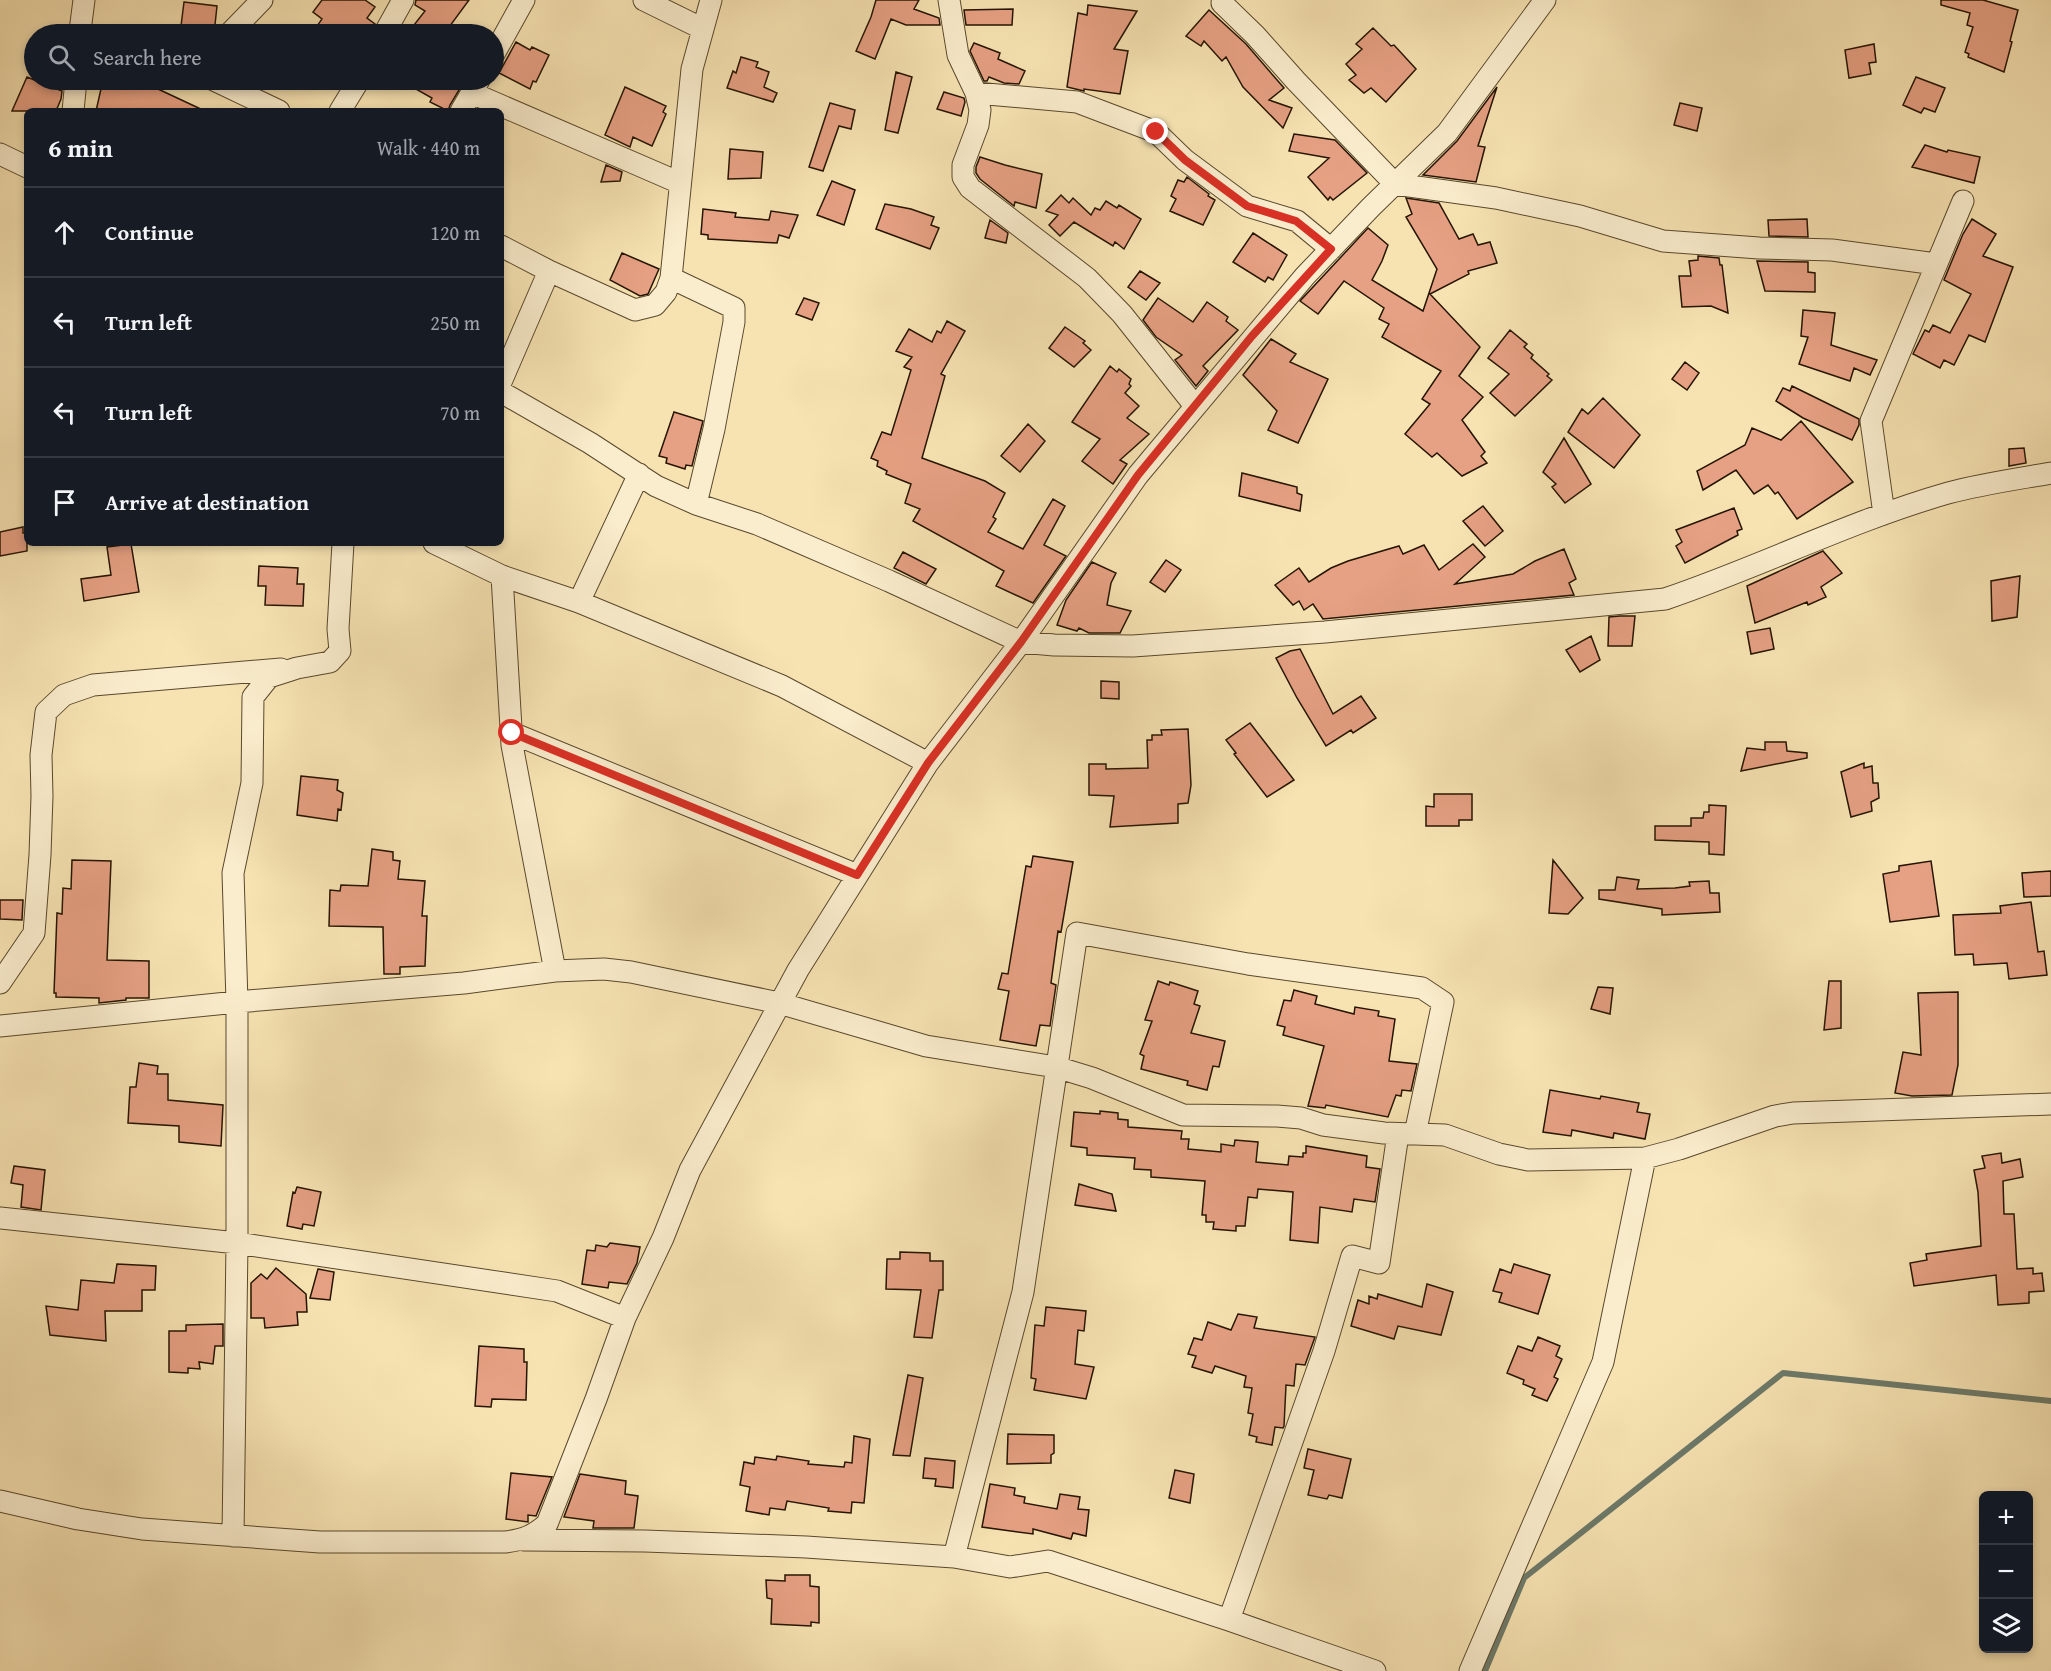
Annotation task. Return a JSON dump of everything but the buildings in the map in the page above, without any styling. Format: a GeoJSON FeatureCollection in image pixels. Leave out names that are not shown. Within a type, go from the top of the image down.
{"type":"FeatureCollection","features":[{"type":"Feature","properties":{"kind":"street"},"geometry":{"type":"LineString","coordinates":[[83,24],[84,0]]}},
{"type":"Feature","properties":{"kind":"street"},"geometry":{"type":"LineString","coordinates":[[239,24],[262,0]]}},
{"type":"Feature","properties":{"kind":"street"},"geometry":{"type":"LineString","coordinates":[[390,24],[403,0]]}},
{"type":"Feature","properties":{"kind":"street"},"geometry":{"type":"LineString","coordinates":[[504,36],[524,0]]}},
{"type":"Feature","properties":{"kind":"street"},"geometry":{"type":"LineString","coordinates":[[644,0],[703,29]]}},
{"type":"Feature","properties":{"kind":"street"},"geometry":{"type":"LineString","coordinates":[[504,248],[635,310],[655,305],[666,292],[671,278],[692,69],[711,0]]}},
{"type":"Feature","properties":{"kind":"street"},"geometry":{"type":"LineString","coordinates":[[949,0],[958,55],[976,93],[980,110],[978,125],[963,165],[963,177],[970,188],[1087,278],[1122,314],[1195,406]]}},
{"type":"Feature","properties":{"kind":"street"},"geometry":{"type":"LineString","coordinates":[[523,1540],[535,1535],[547,1524],[625,1318],[663,1238],[690,1170],[779,1003],[928,763],[1021,642],[1138,475],[1260,328],[1331,249],[1447,133],[1545,0]]}},
{"type":"Feature","properties":{"kind":"street"},"geometry":{"type":"LineString","coordinates":[[1222,3],[1395,184],[1496,198],[1580,216],[1663,241],[1759,248],[1832,250],[1936,264]]}},
{"type":"Feature","properties":{"kind":"street"},"geometry":{"type":"LineString","coordinates":[[73,108],[75,90]]}},
{"type":"Feature","properties":{"kind":"street"},"geometry":{"type":"LineString","coordinates":[[237,90],[273,108]]}},
{"type":"Feature","properties":{"kind":"street"},"geometry":{"type":"LineString","coordinates":[[342,108],[353,90]]}},
{"type":"Feature","properties":{"kind":"street"},"geometry":{"type":"LineString","coordinates":[[976,93],[1077,102],[1156,132],[1185,160],[1247,206],[1296,221],[1331,249]]}},
{"type":"Feature","properties":{"kind":"street"},"geometry":{"type":"LineString","coordinates":[[471,95],[502,108]]}},
{"type":"Feature","properties":{"kind":"street"},"geometry":{"type":"LineString","coordinates":[[504,109],[680,183]]}},
{"type":"Feature","properties":{"kind":"street"},"geometry":{"type":"LineString","coordinates":[[0,154],[24,166]]}},
{"type":"Feature","properties":{"kind":"street"},"geometry":{"type":"LineString","coordinates":[[1884,514],[1871,421],[1963,201]]}},
{"type":"Feature","properties":{"kind":"street"},"geometry":{"type":"LineString","coordinates":[[504,375],[549,271]]}},
{"type":"Feature","properties":{"kind":"street"},"geometry":{"type":"LineString","coordinates":[[671,278],[734,308],[734,322],[714,429],[696,504]]}},
{"type":"Feature","properties":{"kind":"street"},"geometry":{"type":"LineString","coordinates":[[504,394],[590,442],[656,486],[696,504],[757,524],[889,581],[1021,642],[1054,645],[1133,646],[1325,632],[1665,599],[1884,514],[1949,493],[2051,472]]}},
{"type":"Feature","properties":{"kind":"street"},"geometry":{"type":"LineString","coordinates":[[579,602],[639,474]]}},
{"type":"Feature","properties":{"kind":"street"},"geometry":{"type":"LineString","coordinates":[[0,983],[34,933],[40,855],[41,755],[46,712],[64,695],[93,685],[297,668],[330,662],[340,651],[338,629],[343,546]]}},
{"type":"Feature","properties":{"kind":"street"},"geometry":{"type":"LineString","coordinates":[[440,546],[502,576],[579,602],[782,686],[928,763]]}},
{"type":"Feature","properties":{"kind":"street"},"geometry":{"type":"LineString","coordinates":[[502,576],[512,733],[555,970]]}},
{"type":"Feature","properties":{"kind":"street"},"geometry":{"type":"LineString","coordinates":[[233,1536],[237,1243],[237,1002],[233,873],[252,783],[253,697],[269,677],[297,668]]}},
{"type":"Feature","properties":{"kind":"street"},"geometry":{"type":"LineString","coordinates":[[512,733],[857,875]]}},
{"type":"Feature","properties":{"kind":"street"},"geometry":{"type":"LineString","coordinates":[[954,1557],[1023,1293],[1077,933],[1248,964],[1422,988],[1443,1002],[1406,1134],[1379,1263],[1352,1256],[1324,1351],[1229,1620]]}},
{"type":"Feature","properties":{"kind":"street"},"geometry":{"type":"LineString","coordinates":[[0,1026],[237,1002],[464,983],[555,970],[603,969],[631,972],[779,1003],[926,1046],[1056,1067],[1092,1078],[1183,1115],[1277,1116],[1301,1118],[1323,1125],[1406,1134],[1445,1135],[1499,1154],[1528,1160],[1645,1158],[1775,1116],[1793,1113],[2051,1104]]}},
{"type":"Feature","properties":{"kind":"street"},"geometry":{"type":"LineString","coordinates":[[1470,1671],[1603,1362],[1645,1158]]}},
{"type":"Feature","properties":{"kind":"street"},"geometry":{"type":"LineString","coordinates":[[0,1218],[237,1243],[557,1291],[625,1318]]}},
{"type":"Feature","properties":{"kind":"street"},"geometry":{"type":"LineString","coordinates":[[0,1501],[78,1519],[142,1530],[320,1542],[645,1541],[806,1547],[954,1557],[1010,1567],[1048,1562],[1229,1620],[1375,1671]]}},
{"type":"Feature","properties":{"kind":"waterway"},"geometry":{"type":"LineString","coordinates":[[1485,1671],[1524,1578],[1783,1373],[2051,1401]]}},
{"type":"Feature","properties":{"kind":"route"},"geometry":{"type":"LineString","coordinates":[[512,733],[857,875],[928,763],[1021,642],[1138,475],[1252,336],[1331,249],[1296,221],[1247,206],[1185,160],[1156,132]]}}]}
